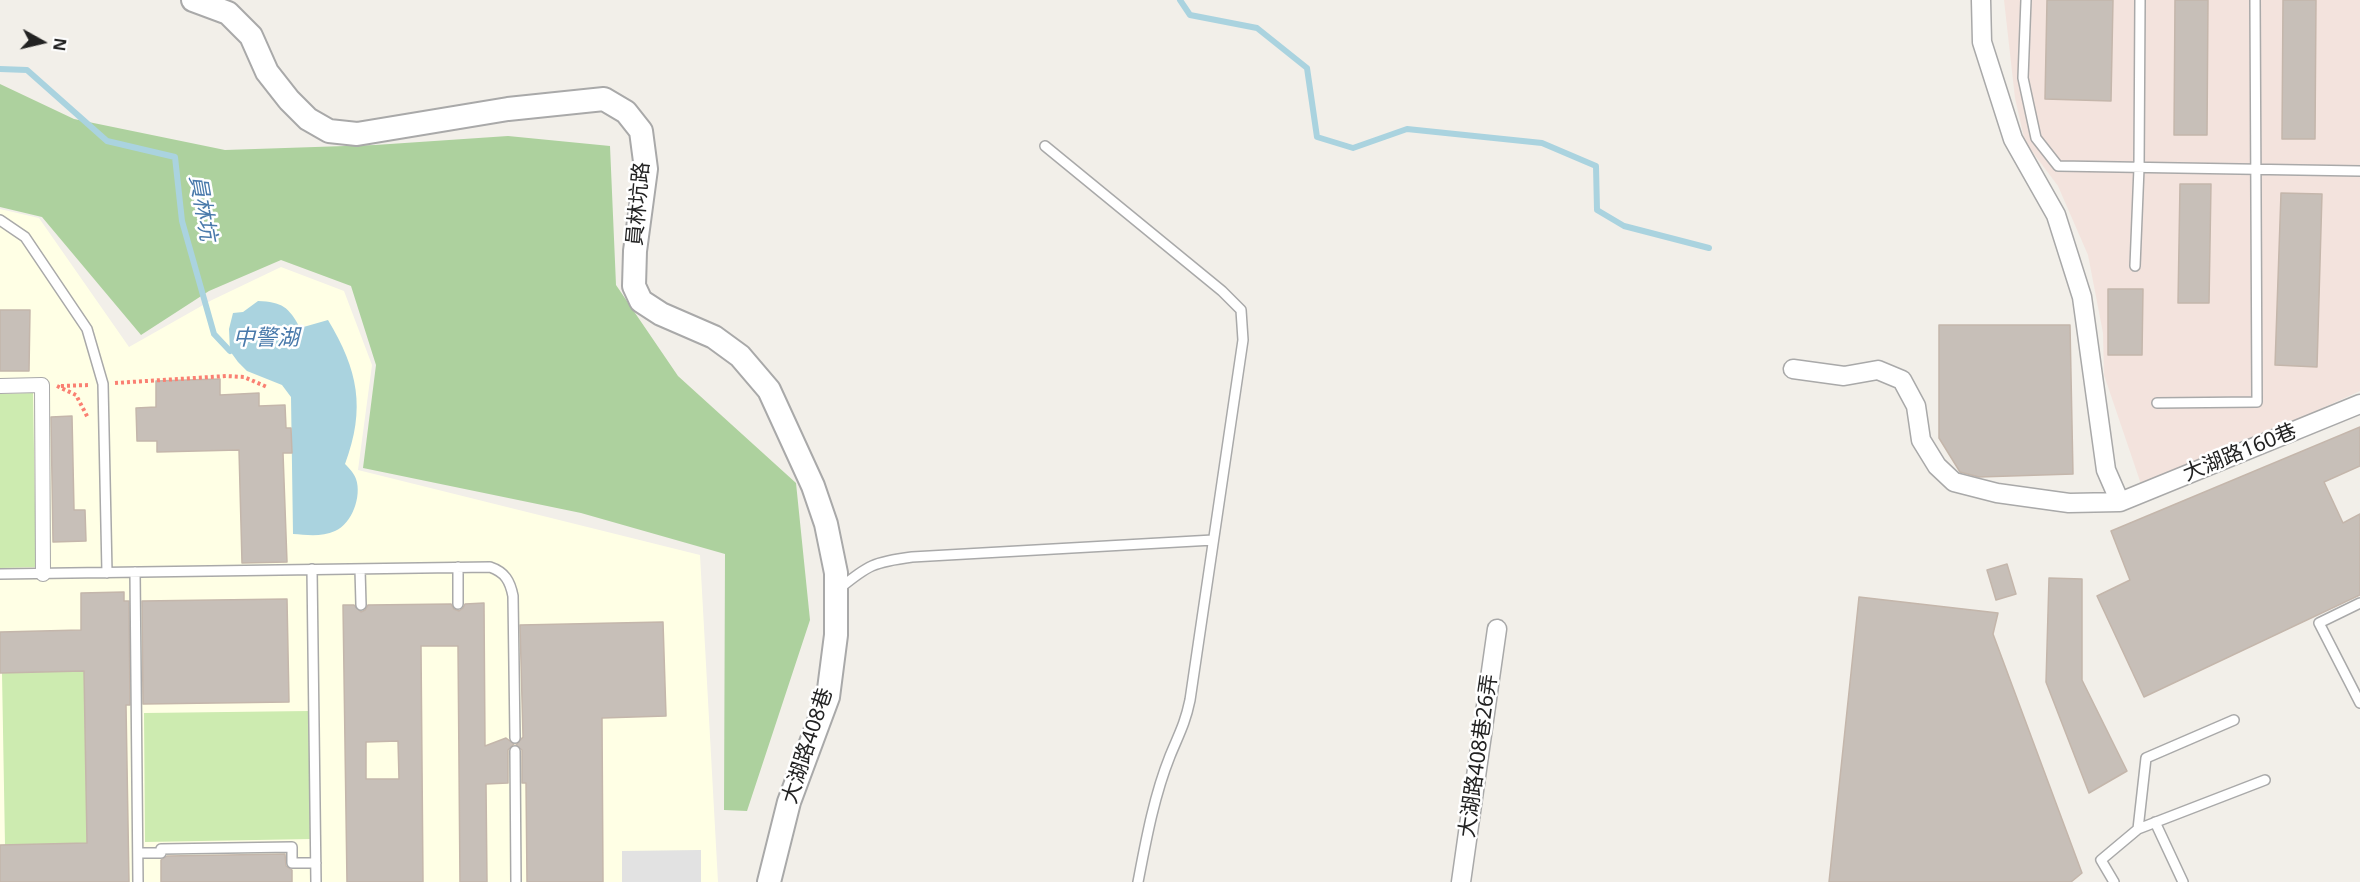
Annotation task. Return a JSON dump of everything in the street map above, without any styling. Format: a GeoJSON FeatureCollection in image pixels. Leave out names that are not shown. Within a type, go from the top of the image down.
{"type":"FeatureCollection","features":[{"type":"Feature","properties":{"kind":"street","name":"員林坑路"},"geometry":{"type":"LineString","coordinates":[[193,0],[228,13],[251,36],[267,72],[289,100],[308,119],[329,131],[357,134],[508,109],[604,99],[626,112],[641,131],[646,169],[635,251],[634,286],[641,301],[661,314],[714,338],[740,356],[769,390],[813,486],[826,524],[836,582]]}},
{"type":"Feature","properties":{"kind":"street"},"geometry":{"type":"LineString","coordinates":[[1793,369],[1844,376],[1878,370],[1902,380],[1916,405],[1921,440],[1937,466],[1954,482],[1997,493],[2069,503],[2120,502],[2106,470],[2082,297],[2056,215],[2013,139],[2002,107],[1982,42],[1981,0]]}},
{"type":"Feature","properties":{"kind":"street"},"geometry":{"type":"LineString","coordinates":[[0,386],[42,385],[43,574]]}},
{"type":"Feature","properties":{"kind":"street","name":"大湖路160巷"},"geometry":{"type":"LineString","coordinates":[[2120,502],[2360,404]]}},
{"type":"Feature","properties":{"kind":"street","name":"大湖路408巷"},"geometry":{"type":"LineString","coordinates":[[769,882],[789,802],[828,697],[836,635],[836,582]]}},
{"type":"Feature","properties":{"kind":"street","name":"大湖路408巷26弄"},"geometry":{"type":"LineString","coordinates":[[1461,882],[1497,629]]}},
{"type":"Feature","properties":{"kind":"lane"},"geometry":{"type":"LineString","coordinates":[[2026,0],[2024,78],[2036,138],[2058,166],[2360,171]]}},
{"type":"Feature","properties":{"kind":"lane"},"geometry":{"type":"LineString","coordinates":[[2135,266],[2139,168],[2140,0]]}},
{"type":"Feature","properties":{"kind":"lane"},"geometry":{"type":"LineString","coordinates":[[2157,403],[2257,402],[2255,0]]}},
{"type":"Feature","properties":{"kind":"lane"},"geometry":{"type":"LineString","coordinates":[[1045,146],[1222,291],[1241,310],[1243,340],[1185,724],[1170,757],[1147,831],[1138,882]]}},
{"type":"Feature","properties":{"kind":"lane"},"geometry":{"type":"LineString","coordinates":[[0,220],[25,237],[87,329],[103,384],[107,573]]}},
{"type":"Feature","properties":{"kind":"lane"},"geometry":{"type":"LineString","coordinates":[[836,582],[880,561],[912,557],[1213,540]]}},
{"type":"Feature","properties":{"kind":"lane"},"geometry":{"type":"LineString","coordinates":[[0,574],[458,567],[490,567],[500,570],[511,585],[513,597],[515,738]]}},
{"type":"Feature","properties":{"kind":"lane"},"geometry":{"type":"LineString","coordinates":[[458,567],[458,604]]}},
{"type":"Feature","properties":{"kind":"lane"},"geometry":{"type":"LineString","coordinates":[[360,568],[361,605]]}},
{"type":"Feature","properties":{"kind":"lane"},"geometry":{"type":"LineString","coordinates":[[312,569],[316,882]]}},
{"type":"Feature","properties":{"kind":"lane"},"geometry":{"type":"LineString","coordinates":[[135,572],[138,882]]}},
{"type":"Feature","properties":{"kind":"lane"},"geometry":{"type":"LineString","coordinates":[[2360,603],[2319,623],[2360,702]]}},
{"type":"Feature","properties":{"kind":"lane"},"geometry":{"type":"LineString","coordinates":[[2138,829],[2146,758],[2234,720]]}},
{"type":"Feature","properties":{"kind":"lane"},"geometry":{"type":"LineString","coordinates":[[515,751],[516,882]]}},
{"type":"Feature","properties":{"kind":"lane"},"geometry":{"type":"LineString","coordinates":[[2114,882],[2101,860],[2138,829],[2265,780]]}},
{"type":"Feature","properties":{"kind":"lane"},"geometry":{"type":"LineString","coordinates":[[2155,822],[2183,882]]}},
{"type":"Feature","properties":{"kind":"lane"},"geometry":{"type":"LineString","coordinates":[[138,853],[161,853],[161,849],[292,847],[292,863],[316,863]]}},
{"type":"Feature","properties":{"kind":"path"},"geometry":{"type":"LineString","coordinates":[[42,385],[103,384],[226,376],[244,377],[267,387]]}},
{"type":"Feature","properties":{"kind":"path"},"geometry":{"type":"LineString","coordinates":[[57,386],[76,395],[87,414],[89,425]]}},
{"type":"Feature","properties":{"kind":"shaded area"},"geometry":{"type":"Polygon","coordinates":[[[2004,0],[2360,0],[2360,391],[2143,490],[2104,375],[2103,333],[2088,255],[2058,186],[2025,142],[2015,98],[2004,0]]]}},
{"type":"Feature","properties":{"kind":"shaded area"},"geometry":{"type":"Polygon","coordinates":[[[0,209],[39,218],[129,347],[212,300],[281,267],[344,291],[372,365],[358,470],[700,555],[718,882],[0,882],[0,209]]]}},
{"type":"Feature","properties":{"kind":"shaded area"},"geometry":{"type":"Polygon","coordinates":[[[701,850],[701,882],[622,882],[622,851],[701,850]]]}},
{"type":"Feature","properties":{"kind":"green space"},"geometry":{"type":"Polygon","coordinates":[[[0,84],[74,119],[225,150],[375,145],[508,136],[610,146],[616,285],[678,376],[796,483],[810,620],[747,811],[724,810],[725,554],[581,513],[363,468],[376,365],[351,286],[281,260],[209,291],[141,335],[42,217],[0,207],[0,84]]]}},
{"type":"Feature","properties":{"kind":"green space"},"geometry":{"type":"Polygon","coordinates":[[[33,393],[36,567],[0,568],[0,394],[33,393]]]}},
{"type":"Feature","properties":{"kind":"green space"},"geometry":{"type":"Polygon","coordinates":[[[84,671],[87,843],[5,845],[2,673],[84,671]]]}},
{"type":"Feature","properties":{"kind":"green space"},"geometry":{"type":"Polygon","coordinates":[[[310,711],[311,839],[145,842],[144,713],[310,711]]]}},
{"type":"Feature","properties":{"kind":"water","name":"中警湖"},"geometry":{"type":"Polygon","coordinates":[[[258,301],[284,307],[300,328],[328,320],[352,373],[357,407],[352,444],[345,464],[355,477],[358,493],[351,516],[341,527],[330,533],[293,534],[291,397],[282,385],[247,371],[230,351],[229,329],[233,313],[243,312],[258,301]]]}},
{"type":"Feature","properties":{"kind":"building"},"geometry":{"type":"Polygon","coordinates":[[[2047,0],[2113,0],[2111,101],[2045,99],[2047,0]]]}},
{"type":"Feature","properties":{"kind":"building"},"geometry":{"type":"Polygon","coordinates":[[[2175,0],[2208,0],[2207,135],[2174,135],[2175,0]]]}},
{"type":"Feature","properties":{"kind":"building"},"geometry":{"type":"Polygon","coordinates":[[[2283,0],[2316,0],[2315,139],[2282,139],[2283,0]]]}},
{"type":"Feature","properties":{"kind":"building"},"geometry":{"type":"Polygon","coordinates":[[[2180,184],[2211,184],[2209,303],[2178,303],[2180,184]]]}},
{"type":"Feature","properties":{"kind":"building"},"geometry":{"type":"Polygon","coordinates":[[[2281,193],[2322,194],[2317,367],[2275,365],[2281,193]]]}},
{"type":"Feature","properties":{"kind":"building"},"geometry":{"type":"Polygon","coordinates":[[[2108,289],[2143,289],[2142,355],[2108,355],[2108,289]]]}},
{"type":"Feature","properties":{"kind":"building"},"geometry":{"type":"Polygon","coordinates":[[[0,310],[30,310],[29,371],[0,371],[0,310]]]}},
{"type":"Feature","properties":{"kind":"building"},"geometry":{"type":"Polygon","coordinates":[[[1939,325],[2070,325],[2073,474],[1979,477],[1960,472],[1939,438],[1939,325]]]}},
{"type":"Feature","properties":{"kind":"building"},"geometry":{"type":"Polygon","coordinates":[[[220,379],[220,395],[259,393],[259,406],[285,405],[286,428],[291,428],[292,453],[283,453],[287,562],[242,563],[239,450],[157,452],[157,441],[137,441],[136,408],[156,407],[156,381],[220,379]]]}},
{"type":"Feature","properties":{"kind":"building"},"geometry":{"type":"Polygon","coordinates":[[[72,416],[74,510],[85,510],[86,541],[53,542],[51,417],[72,416]]]}},
{"type":"Feature","properties":{"kind":"building"},"geometry":{"type":"Polygon","coordinates":[[[2360,427],[2360,466],[2324,482],[2343,523],[2360,514],[2360,595],[2144,697],[2097,596],[2130,580],[2111,531],[2360,427]]]}},
{"type":"Feature","properties":{"kind":"building"},"geometry":{"type":"Polygon","coordinates":[[[2007,564],[2016,594],[1996,600],[1987,570],[2007,564]]]}},
{"type":"Feature","properties":{"kind":"building"},"geometry":{"type":"Polygon","coordinates":[[[2049,578],[2082,579],[2082,680],[2127,771],[2089,793],[2046,682],[2049,578]]]}},
{"type":"Feature","properties":{"kind":"building"},"geometry":{"type":"Polygon","coordinates":[[[124,592],[124,601],[129,601],[130,705],[126,705],[129,882],[0,882],[0,845],[87,843],[84,671],[0,673],[0,632],[81,630],[81,593],[124,592]]]}},
{"type":"Feature","properties":{"kind":"building"},"geometry":{"type":"Polygon","coordinates":[[[1859,597],[1998,613],[1993,634],[2082,873],[2071,882],[1829,882],[1859,597]]]}},
{"type":"Feature","properties":{"kind":"building"},"geometry":{"type":"Polygon","coordinates":[[[287,599],[289,702],[143,704],[142,601],[287,599]]]}},
{"type":"Feature","properties":{"kind":"building"},"geometry":{"type":"Polygon","coordinates":[[[484,603],[485,746],[506,738],[514,744],[508,750],[508,783],[486,784],[487,882],[460,882],[458,646],[421,646],[423,882],[347,882],[343,605],[354,605],[361,612],[368,605],[451,604],[459,611],[465,604],[484,603]],[[398,741],[366,742],[366,779],[399,779],[398,741]]]}},
{"type":"Feature","properties":{"kind":"building"},"geometry":{"type":"Polygon","coordinates":[[[663,622],[666,716],[602,718],[603,882],[527,882],[526,783],[522,783],[522,750],[516,745],[523,737],[520,625],[663,622]]]}},
{"type":"Feature","properties":{"kind":"building"},"geometry":{"type":"Polygon","coordinates":[[[285,854],[286,866],[292,870],[292,882],[161,882],[161,860],[167,856],[285,854]]]}},
{"type":"Feature","properties":{"kind":"waterway"},"geometry":{"type":"LineString","coordinates":[[1180,0],[1190,15],[1257,28],[1307,68],[1317,137],[1353,148],[1407,129],[1542,143],[1596,166],[1597,210],[1624,226],[1709,248]]}},
{"type":"Feature","properties":{"kind":"waterway","name":"員林坑"},"geometry":{"type":"LineString","coordinates":[[0,69],[27,70],[107,141],[175,157],[182,221],[214,334],[230,351]]}}]}
